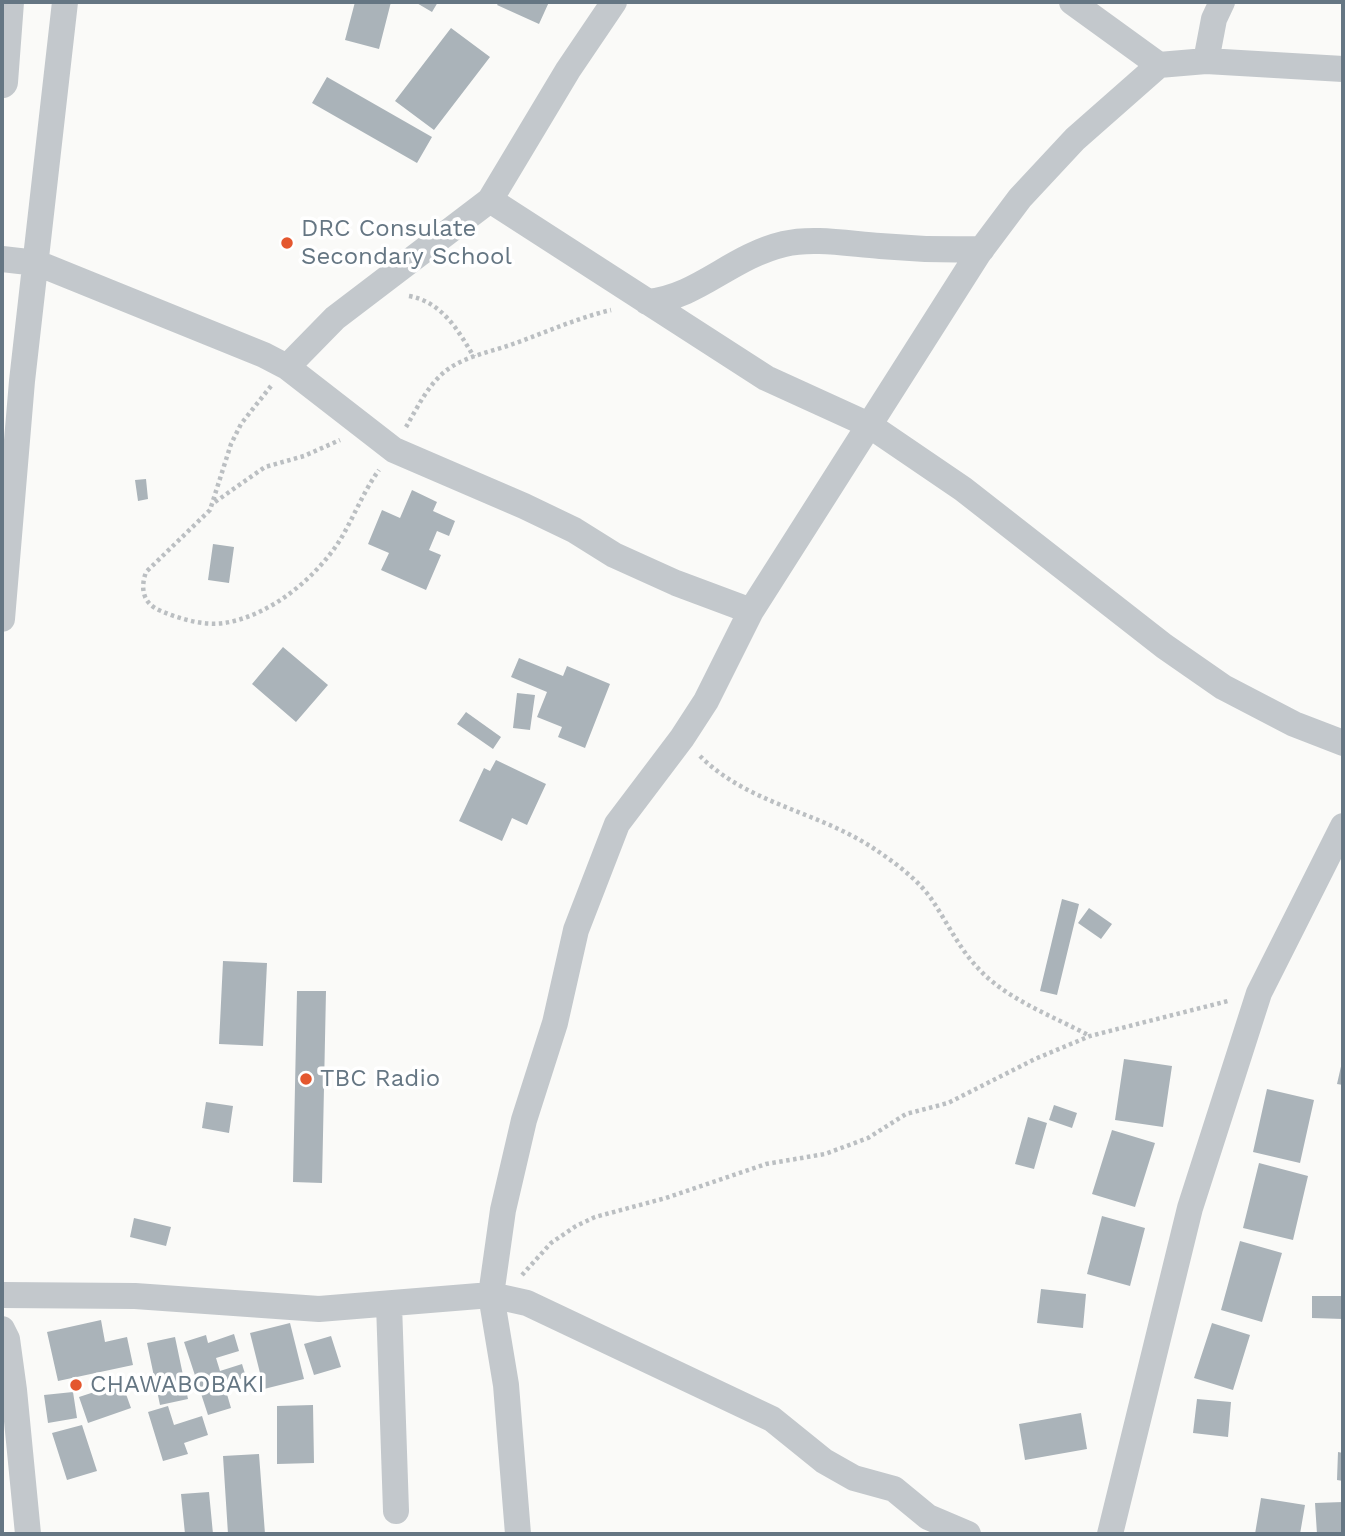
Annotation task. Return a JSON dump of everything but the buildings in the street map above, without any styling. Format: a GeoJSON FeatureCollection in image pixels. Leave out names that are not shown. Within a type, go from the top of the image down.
{"type":"FeatureCollection","features":[{"type":"Feature","properties":{"kind":"street"},"geometry":{"type":"LineString","coordinates":[[2,82],[8,2]]}},
{"type":"Feature","properties":{"kind":"street"},"geometry":{"type":"LineString","coordinates":[[2,618],[21,394],[65,2]]}},
{"type":"Feature","properties":{"kind":"street"},"geometry":{"type":"LineString","coordinates":[[287,367],[335,318],[490,200],[568,69],[614,2]]}},
{"type":"Feature","properties":{"kind":"street"},"geometry":{"type":"LineString","coordinates":[[1072,2],[1159,65]]}},
{"type":"Feature","properties":{"kind":"street"},"geometry":{"type":"LineString","coordinates":[[1206,61],[1214,19],[1223,2]]}},
{"type":"Feature","properties":{"kind":"street"},"geometry":{"type":"LineString","coordinates":[[518,1534],[498,1297],[506,1197],[524,1119],[555,1023],[576,930],[617,824],[682,738],[706,701],[751,611],[982,249],[1020,198],[1075,139],[1159,65],[1206,61],[1343,69]]}},
{"type":"Feature","properties":{"kind":"street"},"geometry":{"type":"LineString","coordinates":[[490,200],[766,378],[869,425],[963,489],[1164,646],[1213,680],[1294,724],[1343,743]]}},
{"type":"Feature","properties":{"kind":"street"},"geometry":{"type":"LineString","coordinates":[[647,302],[671,300],[754,253],[787,243],[838,243],[937,250],[982,249]]}},
{"type":"Feature","properties":{"kind":"street"},"geometry":{"type":"LineString","coordinates":[[2,258],[37,262],[236,342],[287,367],[363,429],[394,450],[537,512],[614,555],[676,583],[751,611]]}},
{"type":"Feature","properties":{"kind":"street"},"geometry":{"type":"LineString","coordinates":[[1110,1534],[1190,1208],[1259,993],[1343,826]]}},
{"type":"Feature","properties":{"kind":"street"},"geometry":{"type":"LineString","coordinates":[[2,1295],[135,1296],[319,1309],[498,1297],[546,1310],[611,1345],[772,1419],[824,1461],[854,1478],[894,1489],[928,1517],[968,1534]]}},
{"type":"Feature","properties":{"kind":"street"},"geometry":{"type":"LineString","coordinates":[[389,1304],[397,1511]]}},
{"type":"Feature","properties":{"kind":"street"},"geometry":{"type":"LineString","coordinates":[[2,1329],[7,1339],[13,1380],[28,1534]]}},
{"type":"Feature","properties":{"kind":"path"},"geometry":{"type":"LineString","coordinates":[[366,294],[397,294],[428,301],[451,322],[474,357]]}},
{"type":"Feature","properties":{"kind":"path"},"geometry":{"type":"LineString","coordinates":[[363,429],[304,456],[265,467],[215,502],[146,572],[142,586],[146,601],[158,610],[188,621],[224,623],[260,611],[290,593],[330,555],[367,487],[394,450],[418,405],[440,375],[457,363],[570,320],[647,302]]}},
{"type":"Feature","properties":{"kind":"path"},"geometry":{"type":"LineString","coordinates":[[215,502],[227,456],[240,424],[287,367]]}},
{"type":"Feature","properties":{"kind":"path"},"geometry":{"type":"LineString","coordinates":[[682,738],[711,767],[742,789],[820,819],[872,847],[906,872],[931,898],[977,967],[1006,990],[1090,1036]]}},
{"type":"Feature","properties":{"kind":"path"},"geometry":{"type":"LineString","coordinates":[[498,1297],[551,1242],[586,1221],[666,1198],[745,1170],[825,1154],[868,1138],[906,1114],[948,1103],[1035,1059],[1090,1036],[1259,993]]}},
{"type":"Feature","properties":{"kind":"place","name":"DRC Consulate Secondary School"},"geometry":{"type":"Point","coordinates":[287,243]}},
{"type":"Feature","properties":{"kind":"place","name":"TBC Radio"},"geometry":{"type":"Point","coordinates":[306,1079]}},
{"type":"Feature","properties":{"kind":"place","name":"CHAWABOBAKI"},"geometry":{"type":"Point","coordinates":[76,1385]}}]}
